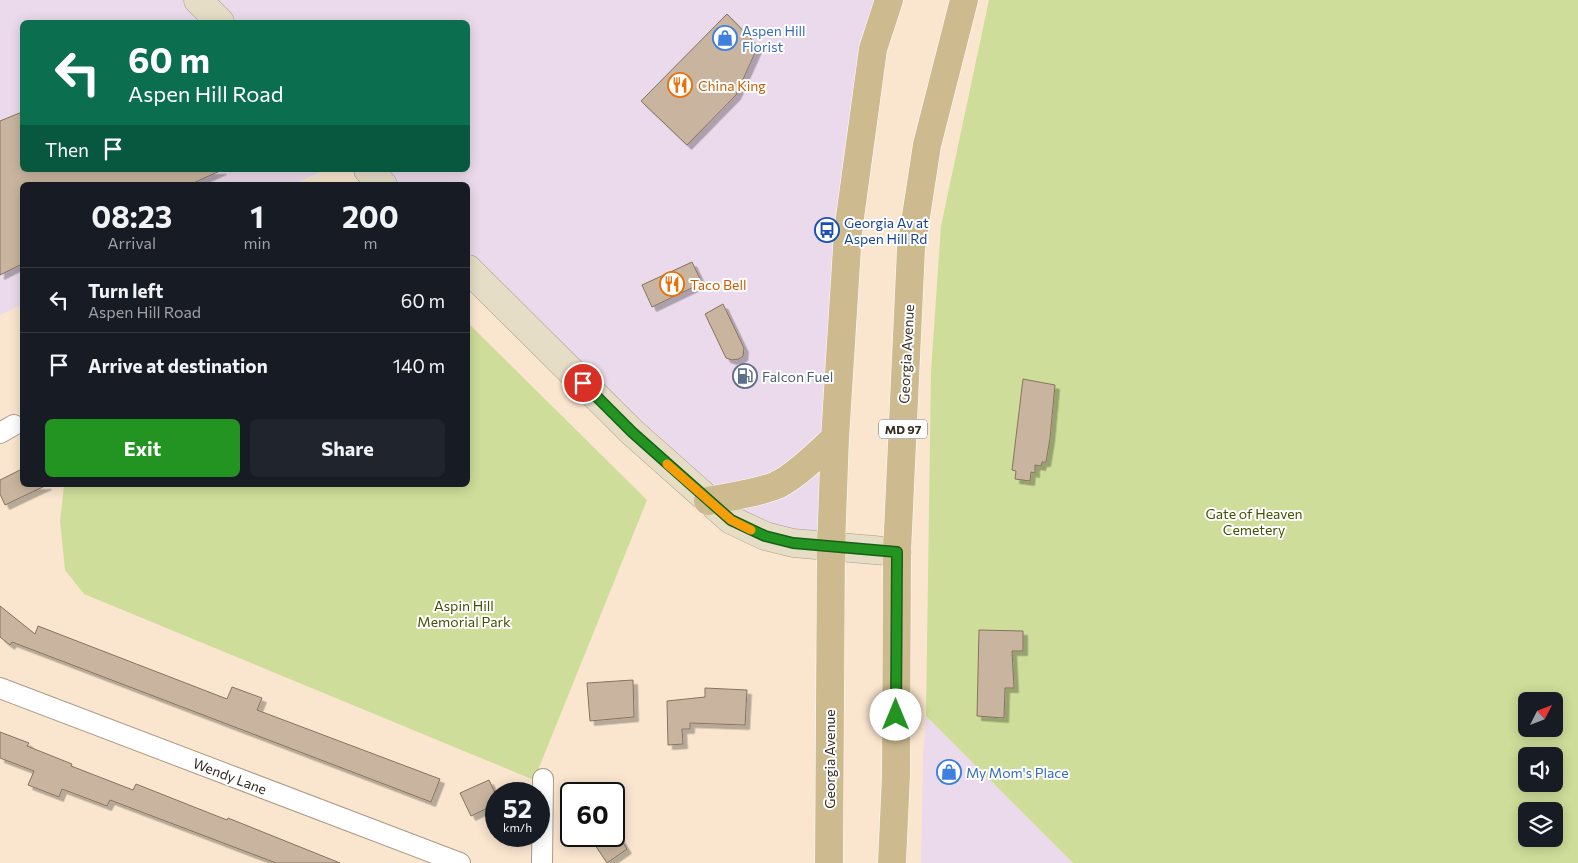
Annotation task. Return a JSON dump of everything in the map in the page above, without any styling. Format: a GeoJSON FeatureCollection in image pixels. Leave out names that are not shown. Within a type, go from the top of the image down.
{"type":"FeatureCollection","features":[{"type":"Feature","properties":{"kind":"main road","name":"Georgia Avenue"},"geometry":{"type":"LineString","coordinates":[[832,858],[831,548],[834,438],[848,232],[873,49],[889,0]]}},
{"type":"Feature","properties":{"kind":"main road","name":"Georgia Avenue"},"geometry":{"type":"LineString","coordinates":[[892,863],[896,775],[897,552],[912,249],[927,145],[964,0]]}},
{"type":"Feature","properties":{"kind":"main road"},"geometry":{"type":"LineString","coordinates":[[708,501],[777,485],[813,459],[834,438]]}},
{"type":"Feature","properties":{"kind":"street"},"geometry":{"type":"LineString","coordinates":[[198,0],[218,20]]}},
{"type":"Feature","properties":{"kind":"street"},"geometry":{"type":"LineString","coordinates":[[370,172],[380,182]]}},
{"type":"Feature","properties":{"kind":"street"},"geometry":{"type":"LineString","coordinates":[[470,271],[632,432],[731,520],[765,536],[793,543],[831,548],[897,552]]}},
{"type":"Feature","properties":{"kind":"street","name":"Wendy Lane"},"geometry":{"type":"LineString","coordinates":[[0,688],[460,863]]}},
{"type":"Feature","properties":{"kind":"street"},"geometry":{"type":"LineString","coordinates":[[542,863],[543,779]]}},
{"type":"Feature","properties":{"kind":"shaded area"},"geometry":{"type":"Polygon","coordinates":[[[0,0],[889,0],[873,49],[831,547],[765,536],[470,271],[470,182],[380,182],[370,172],[470,172],[470,20],[20,20],[20,172],[320,172],[298,182],[20,182],[20,306],[0,315],[0,0]]]}},
{"type":"Feature","properties":{"kind":"shaded area"},"geometry":{"type":"Polygon","coordinates":[[[926,716],[1073,863],[921,863],[923,757],[926,716]]]}},
{"type":"Feature","properties":{"kind":"green space","name":"Gate of Heaven Cemetery"},"geometry":{"type":"Polygon","coordinates":[[[989,0],[1578,0],[1578,863],[1073,863],[926,716],[931,372],[941,226],[989,0]]]}},
{"type":"Feature","properties":{"kind":"green space","name":"Aspin Hill Memorial Park"},"geometry":{"type":"Polygon","coordinates":[[[470,325],[647,500],[534,780],[84,594],[65,570],[60,521],[64,487],[470,487],[470,325]]]}},
{"type":"Feature","properties":{"kind":"building"},"geometry":{"type":"Polygon","coordinates":[[[727,14],[758,46],[736,95],[687,145],[641,101],[727,14]]]}},
{"type":"Feature","properties":{"kind":"building"},"geometry":{"type":"Polygon","coordinates":[[[20,113],[20,172],[218,172],[196,182],[20,182],[20,265],[0,275],[0,121],[20,113]]]}},
{"type":"Feature","properties":{"kind":"building","name":"Taco Bell"},"geometry":{"type":"Polygon","coordinates":[[[692,262],[702,283],[652,307],[642,285],[692,262]]]}},
{"type":"Feature","properties":{"kind":"building"},"geometry":{"type":"Polygon","coordinates":[[[723,304],[744,348],[743,356],[739,359],[732,360],[726,358],[705,314],[723,304]]]}},
{"type":"Feature","properties":{"kind":"building"},"geometry":{"type":"Polygon","coordinates":[[[1023,379],[1055,385],[1046,462],[1042,462],[1041,466],[1035,465],[1035,473],[1031,472],[1030,481],[1015,479],[1016,471],[1012,470],[1023,379]]]}},
{"type":"Feature","properties":{"kind":"building"},"geometry":{"type":"Polygon","coordinates":[[[20,470],[20,487],[43,487],[5,505],[0,494],[0,480],[20,470]]]}},
{"type":"Feature","properties":{"kind":"building"},"geometry":{"type":"Polygon","coordinates":[[[0,606],[35,634],[38,626],[227,699],[232,687],[262,698],[257,710],[440,779],[431,802],[12,642],[10,645],[0,637],[0,606]]]}},
{"type":"Feature","properties":{"kind":"building"},"geometry":{"type":"Polygon","coordinates":[[[979,630],[1023,631],[1023,651],[1012,651],[1014,688],[1005,688],[1004,718],[977,716],[979,630]]]}},
{"type":"Feature","properties":{"kind":"building"},"geometry":{"type":"Polygon","coordinates":[[[633,680],[634,717],[590,721],[587,683],[633,680]]]}},
{"type":"Feature","properties":{"kind":"building"},"geometry":{"type":"Polygon","coordinates":[[[705,688],[747,690],[745,725],[690,723],[690,729],[682,729],[683,744],[668,745],[667,701],[705,697],[705,688]]]}},
{"type":"Feature","properties":{"kind":"building"},"geometry":{"type":"Polygon","coordinates":[[[0,732],[29,743],[27,746],[72,764],[71,766],[133,790],[136,784],[227,820],[228,818],[340,863],[276,863],[110,800],[107,806],[62,789],[59,797],[28,785],[34,771],[0,758],[0,732]]]}},
{"type":"Feature","properties":{"kind":"building"},"geometry":{"type":"Polygon","coordinates":[[[489,780],[490,782],[485,782],[485,809],[471,816],[460,793],[489,780]]]}},
{"type":"Feature","properties":{"kind":"building"},"geometry":{"type":"Polygon","coordinates":[[[625,846],[627,849],[607,863],[596,847],[625,846]]]}},
{"type":"Feature","properties":{"kind":"slow traffic"},"geometry":{"type":"LineString","coordinates":[[667,464],[731,520],[751,530]]}},
{"type":"Feature","properties":{"kind":"place","name":"Aspen Hill Florist"},"geometry":{"type":"Point","coordinates":[725,38]}},
{"type":"Feature","properties":{"kind":"place","name":"China King"},"geometry":{"type":"Point","coordinates":[680,85]}},
{"type":"Feature","properties":{"kind":"place","name":"Georgia Av at Aspen Hill Rd"},"geometry":{"type":"Point","coordinates":[827,230]}},
{"type":"Feature","properties":{"kind":"place","name":"Taco Bell"},"geometry":{"type":"Point","coordinates":[672,284]}},
{"type":"Feature","properties":{"kind":"place","name":"Falcon Fuel"},"geometry":{"type":"Point","coordinates":[745,376]}},
{"type":"Feature","properties":{"kind":"place","name":"My Mom's Place"},"geometry":{"type":"Point","coordinates":[949,772]}},
{"type":"Feature","properties":{"kind":"route"},"geometry":{"type":"LineString","coordinates":[[583,383],[632,432],[731,520],[765,536],[793,543],[831,548],[897,552],[896,715]]}}]}
